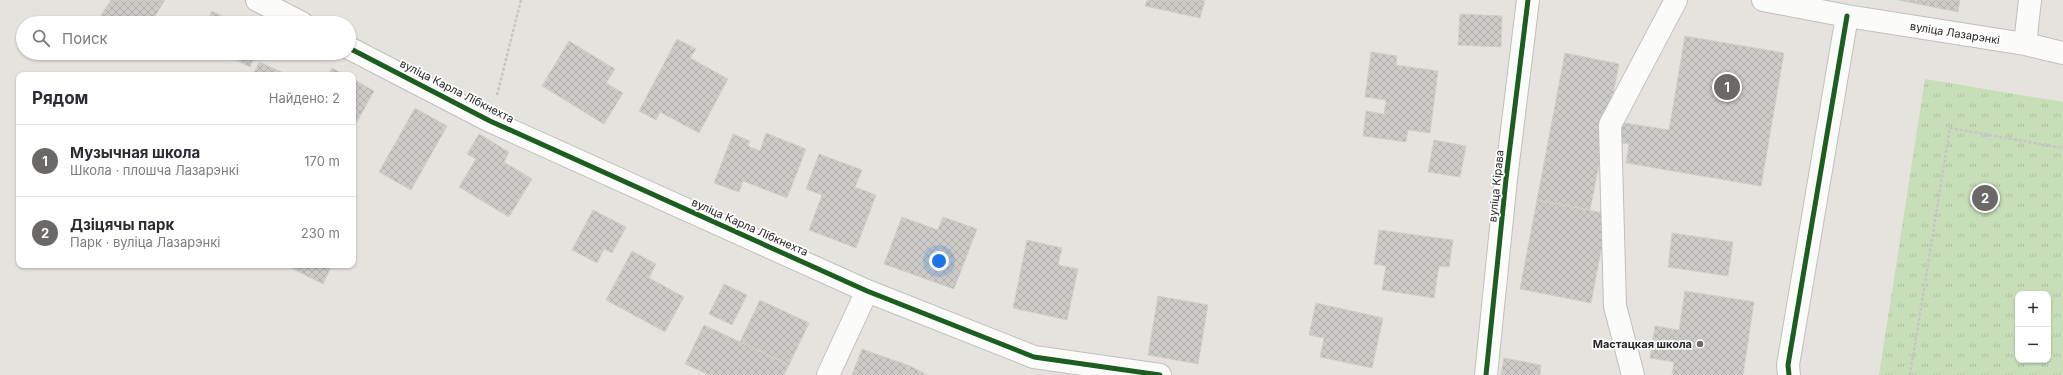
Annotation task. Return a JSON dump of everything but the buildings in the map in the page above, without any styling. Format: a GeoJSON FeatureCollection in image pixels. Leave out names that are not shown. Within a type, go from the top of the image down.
{"type":"FeatureCollection","features":[{"type":"Feature","properties":{"kind":"street"},"geometry":{"type":"LineString","coordinates":[[257,0],[288,16]]}},
{"type":"Feature","properties":{"kind":"street","name":"вуліца Кірава"},"geometry":{"type":"LineString","coordinates":[[1486,375],[1506,179],[1528,0]]}},
{"type":"Feature","properties":{"kind":"street"},"geometry":{"type":"LineString","coordinates":[[1633,375],[1615,306],[1610,125],[1676,0]]}},
{"type":"Feature","properties":{"kind":"street","name":"вуліца Лазарэнкі"},"geometry":{"type":"LineString","coordinates":[[1763,0],[1847,16],[2025,44],[2063,53]]}},
{"type":"Feature","properties":{"kind":"street"},"geometry":{"type":"LineString","coordinates":[[2025,44],[2030,0]]}},
{"type":"Feature","properties":{"kind":"street"},"geometry":{"type":"LineString","coordinates":[[1789,375],[1788,365],[1847,16]]}},
{"type":"Feature","properties":{"kind":"street","name":"вуліца Карла Лібкнехта"},"geometry":{"type":"LineString","coordinates":[[356,52],[490,121],[867,292],[1034,357],[1160,375]]}},
{"type":"Feature","properties":{"kind":"street"},"geometry":{"type":"LineString","coordinates":[[828,375],[867,292]]}},
{"type":"Feature","properties":{"kind":"path"},"geometry":{"type":"LineString","coordinates":[[490,121],[521,0]]}},
{"type":"Feature","properties":{"kind":"path"},"geometry":{"type":"LineString","coordinates":[[1910,375],[1950,128],[2063,148]]}},
{"type":"Feature","properties":{"kind":"green space"},"geometry":{"type":"Polygon","coordinates":[[[1925,79],[2063,102],[2063,375],[1879,375],[1925,79]]]}},
{"type":"Feature","properties":{"kind":"cycle path"},"geometry":{"type":"LineString","coordinates":[[1486,375],[1506,179],[1528,0]]}},
{"type":"Feature","properties":{"kind":"cycle path"},"geometry":{"type":"LineString","coordinates":[[1789,375],[1788,365],[1847,16]]}},
{"type":"Feature","properties":{"kind":"cycle path"},"geometry":{"type":"LineString","coordinates":[[356,52],[490,121],[867,291],[1034,357],[1160,375]]}},
{"type":"Feature","properties":{"kind":"place","name":"Музычная школа"},"geometry":{"type":"Point","coordinates":[1727,87]}},
{"type":"Feature","properties":{"kind":"place","name":"Дзіцячы парк"},"geometry":{"type":"Point","coordinates":[1985,198]}},
{"type":"Feature","properties":{"kind":"place","name":"Мастацкая школа"},"geometry":{"type":"Point","coordinates":[1700,344]}}]}
